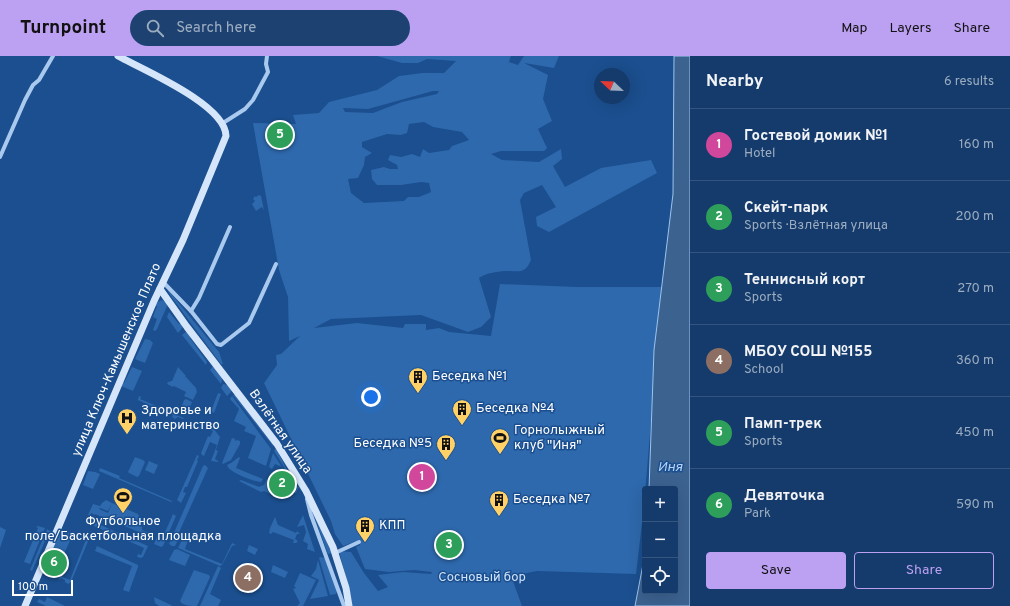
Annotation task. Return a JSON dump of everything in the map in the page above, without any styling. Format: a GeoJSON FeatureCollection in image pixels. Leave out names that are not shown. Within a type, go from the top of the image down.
{"type":"FeatureCollection","features":[{"type":"Feature","properties":{"kind":"main road"},"geometry":{"type":"LineString","coordinates":[[118,56],[167,81],[196,98],[211,110],[223,123]]}},
{"type":"Feature","properties":{"kind":"main road","name":"улица Ключ-Камышенское Плато"},"geometry":{"type":"LineString","coordinates":[[25,606],[154,301],[183,240],[226,140],[226,132],[223,123]]}},
{"type":"Feature","properties":{"kind":"main road","name":"Взлётная улица"},"geometry":{"type":"LineString","coordinates":[[162,285],[169,301],[277,444],[306,491],[335,552],[349,606]]}},
{"type":"Feature","properties":{"kind":"main road"},"geometry":{"type":"LineString","coordinates":[[154,301],[161,298],[169,301]]}},
{"type":"Feature","properties":{"kind":"street"},"geometry":{"type":"LineString","coordinates":[[0,157],[25,100],[33,85],[39,80],[53,56]]}},
{"type":"Feature","properties":{"kind":"street"},"geometry":{"type":"LineString","coordinates":[[223,123],[245,109],[253,100],[268,72],[266,64],[267,56]]}},
{"type":"Feature","properties":{"kind":"street"},"geometry":{"type":"LineString","coordinates":[[191,311],[199,298],[230,226]]}},
{"type":"Feature","properties":{"kind":"street"},"geometry":{"type":"LineString","coordinates":[[162,285],[191,311],[217,344],[223,345],[249,323],[276,264]]}},
{"type":"Feature","properties":{"kind":"street"},"geometry":{"type":"LineString","coordinates":[[306,491],[311,515],[344,606]]}},
{"type":"Feature","properties":{"kind":"street"},"geometry":{"type":"LineString","coordinates":[[335,552],[359,542]]}},
{"type":"Feature","properties":{"kind":"green space","name":"Сосновый бор"},"geometry":{"type":"Polygon","coordinates":[[[377,56],[511,56],[509,62],[518,65],[524,56],[559,56],[554,68],[524,63],[548,75],[543,99],[552,121],[538,129],[547,148],[544,151],[501,151],[491,154],[502,160],[539,162],[561,149],[562,159],[553,166],[565,187],[601,168],[651,160],[657,173],[549,232],[537,226],[536,217],[556,207],[542,185],[524,193],[520,200],[531,260],[527,268],[522,271],[496,272],[479,278],[491,317],[481,327],[468,332],[421,315],[331,319],[314,328],[357,323],[403,328],[405,324],[426,324],[426,330],[439,328],[449,332],[491,336],[500,284],[577,287],[662,287],[646,486],[642,486],[642,523],[636,574],[537,571],[511,576],[522,606],[350,606],[348,585],[339,551],[351,552],[364,573],[378,591],[388,587],[378,575],[403,572],[431,574],[432,572],[414,570],[389,572],[365,569],[356,547],[360,545],[359,540],[343,546],[335,534],[331,521],[264,383],[277,365],[276,355],[281,354],[300,336],[289,341],[288,297],[279,270],[253,123],[296,124],[293,115],[319,113],[329,102],[377,90],[399,76],[423,73],[444,73],[456,61],[427,59],[418,63],[402,63],[377,56]],[[433,91],[368,109],[343,108],[345,112],[373,113],[402,102],[437,94],[439,91],[433,91]],[[424,122],[409,124],[407,133],[401,135],[387,134],[362,142],[362,147],[372,153],[365,157],[364,165],[358,178],[348,179],[351,193],[364,203],[404,201],[408,197],[419,197],[431,192],[429,183],[421,182],[401,185],[377,185],[372,179],[371,170],[384,167],[398,169],[397,165],[388,160],[390,155],[401,157],[412,154],[420,157],[423,149],[429,153],[449,150],[452,146],[469,140],[462,132],[433,127],[424,122]]]}},
{"type":"Feature","properties":{"kind":"green space"},"geometry":{"type":"Polygon","coordinates":[[[259,195],[261,196],[264,210],[262,207],[256,211],[252,204],[255,201],[253,199],[255,196],[256,197],[259,195]]]}},
{"type":"Feature","properties":{"kind":"green space"},"geometry":{"type":"Polygon","coordinates":[[[168,290],[219,352],[223,364],[221,364],[170,295],[168,290]]]}},
{"type":"Feature","properties":{"kind":"green space"},"geometry":{"type":"Polygon","coordinates":[[[162,300],[168,304],[155,331],[153,330],[157,319],[153,317],[157,306],[156,303],[162,300]]]}},
{"type":"Feature","properties":{"kind":"green space"},"geometry":{"type":"Polygon","coordinates":[[[169,312],[179,324],[182,323],[183,327],[178,333],[167,317],[169,312]]]}},
{"type":"Feature","properties":{"kind":"green space"},"geometry":{"type":"Polygon","coordinates":[[[186,332],[192,336],[190,338],[207,362],[206,365],[182,335],[186,332]]]}},
{"type":"Feature","properties":{"kind":"green space"},"geometry":{"type":"Polygon","coordinates":[[[145,339],[150,340],[153,343],[145,363],[135,359],[145,339]]]}},
{"type":"Feature","properties":{"kind":"green space"},"geometry":{"type":"Polygon","coordinates":[[[213,366],[223,375],[221,384],[210,370],[213,366]]]}},
{"type":"Feature","properties":{"kind":"green space"},"geometry":{"type":"Polygon","coordinates":[[[132,367],[142,371],[133,391],[121,386],[132,367]]]}},
{"type":"Feature","properties":{"kind":"green space"},"geometry":{"type":"Polygon","coordinates":[[[178,367],[186,376],[185,378],[186,377],[196,388],[197,392],[193,400],[184,396],[186,392],[167,384],[168,382],[172,381],[178,367]]]}},
{"type":"Feature","properties":{"kind":"green space"},"geometry":{"type":"Polygon","coordinates":[[[223,384],[228,385],[232,390],[227,396],[221,388],[223,384]]]}},
{"type":"Feature","properties":{"kind":"green space"},"geometry":{"type":"Polygon","coordinates":[[[218,393],[221,394],[214,413],[211,411],[218,393]]]}},
{"type":"Feature","properties":{"kind":"green space"},"geometry":{"type":"Polygon","coordinates":[[[233,395],[236,395],[273,443],[273,446],[233,395]]]}},
{"type":"Feature","properties":{"kind":"green space"},"geometry":{"type":"Polygon","coordinates":[[[139,396],[141,397],[140,399],[171,412],[172,411],[176,413],[176,415],[184,418],[178,417],[175,419],[172,417],[173,415],[167,412],[166,415],[159,412],[160,410],[138,400],[137,403],[139,396]]]}},
{"type":"Feature","properties":{"kind":"green space"},"geometry":{"type":"Polygon","coordinates":[[[232,396],[271,449],[266,466],[248,458],[256,436],[244,431],[246,427],[234,421],[239,409],[230,399],[232,396]]]}},
{"type":"Feature","properties":{"kind":"green space"},"geometry":{"type":"Polygon","coordinates":[[[186,399],[192,402],[188,412],[181,408],[184,400],[186,399]]]}},
{"type":"Feature","properties":{"kind":"green space"},"geometry":{"type":"Polygon","coordinates":[[[209,426],[213,428],[220,437],[215,459],[218,462],[211,461],[217,445],[210,442],[204,456],[201,453],[208,436],[210,437],[213,431],[208,429],[209,426]]]}},
{"type":"Feature","properties":{"kind":"green space"},"geometry":{"type":"Polygon","coordinates":[[[232,438],[235,439],[235,441],[240,441],[240,444],[231,460],[223,464],[222,463],[232,438]]]}},
{"type":"Feature","properties":{"kind":"green space"},"geometry":{"type":"Polygon","coordinates":[[[276,448],[281,451],[279,454],[295,487],[299,487],[296,493],[284,467],[274,451],[276,448]]]}},
{"type":"Feature","properties":{"kind":"green space"},"geometry":{"type":"Polygon","coordinates":[[[273,453],[282,467],[275,464],[272,469],[269,467],[273,453]]]}},
{"type":"Feature","properties":{"kind":"green space"},"geometry":{"type":"Polygon","coordinates":[[[197,455],[199,456],[198,461],[187,487],[185,487],[183,492],[186,493],[181,503],[177,500],[197,455]]]}},
{"type":"Feature","properties":{"kind":"green space"},"geometry":{"type":"Polygon","coordinates":[[[135,457],[145,462],[139,476],[137,477],[128,472],[135,457]]]}},
{"type":"Feature","properties":{"kind":"green space"},"geometry":{"type":"Polygon","coordinates":[[[239,457],[240,458],[236,468],[263,479],[261,482],[245,478],[229,469],[227,465],[239,457]]]}},
{"type":"Feature","properties":{"kind":"green space"},"geometry":{"type":"Polygon","coordinates":[[[149,461],[158,465],[154,474],[145,470],[149,461]]]}},
{"type":"Feature","properties":{"kind":"green space"},"geometry":{"type":"Polygon","coordinates":[[[205,465],[208,468],[176,539],[178,540],[175,546],[172,546],[169,544],[203,466],[205,465]]]}},
{"type":"Feature","properties":{"kind":"green space"},"geometry":{"type":"Polygon","coordinates":[[[282,467],[293,494],[288,486],[283,488],[285,495],[280,498],[264,491],[261,492],[239,481],[241,480],[259,487],[264,485],[267,479],[273,481],[270,488],[273,490],[282,467]]]}},
{"type":"Feature","properties":{"kind":"green space"},"geometry":{"type":"Polygon","coordinates":[[[100,468],[172,501],[171,502],[99,471],[100,468]]]}},
{"type":"Feature","properties":{"kind":"green space"},"geometry":{"type":"Polygon","coordinates":[[[88,471],[100,474],[93,489],[83,485],[88,471]]]}},
{"type":"Feature","properties":{"kind":"green space"},"geometry":{"type":"Polygon","coordinates":[[[106,500],[138,514],[139,516],[136,524],[142,527],[142,530],[154,535],[152,541],[150,540],[151,537],[95,514],[91,513],[90,516],[88,515],[93,504],[100,506],[106,500]],[[112,503],[108,511],[99,509],[108,513],[112,503]]]}},
{"type":"Feature","properties":{"kind":"green space"},"geometry":{"type":"Polygon","coordinates":[[[173,514],[176,516],[163,546],[161,547],[154,544],[157,537],[162,539],[173,514]]]}},
{"type":"Feature","properties":{"kind":"green space"},"geometry":{"type":"Polygon","coordinates":[[[313,514],[314,515],[332,553],[328,554],[315,518],[312,517],[313,514]]]}},
{"type":"Feature","properties":{"kind":"green space"},"geometry":{"type":"Polygon","coordinates":[[[303,515],[315,552],[307,549],[308,544],[303,541],[306,532],[304,525],[297,527],[303,515]]]}},
{"type":"Feature","properties":{"kind":"green space"},"geometry":{"type":"Polygon","coordinates":[[[275,517],[278,525],[296,533],[297,531],[300,534],[297,534],[295,539],[298,541],[296,543],[293,543],[294,540],[273,532],[271,534],[269,533],[275,517]]]}},
{"type":"Feature","properties":{"kind":"green space"},"geometry":{"type":"Polygon","coordinates":[[[96,523],[148,546],[143,557],[137,557],[138,554],[141,555],[144,548],[94,526],[96,523]]]}},
{"type":"Feature","properties":{"kind":"green space"},"geometry":{"type":"Polygon","coordinates":[[[38,526],[45,528],[30,564],[24,562],[38,528],[36,527],[38,526]]]}},
{"type":"Feature","properties":{"kind":"green space"},"geometry":{"type":"Polygon","coordinates":[[[0,527],[6,530],[0,548],[0,527]]]}},
{"type":"Feature","properties":{"kind":"green space"},"geometry":{"type":"Polygon","coordinates":[[[47,529],[53,533],[48,534],[32,571],[30,570],[47,529]]]}},
{"type":"Feature","properties":{"kind":"green space"},"geometry":{"type":"Polygon","coordinates":[[[60,531],[67,534],[68,532],[73,534],[54,576],[52,577],[42,573],[60,531]]]}},
{"type":"Feature","properties":{"kind":"green space"},"geometry":{"type":"Polygon","coordinates":[[[87,537],[89,539],[71,582],[68,584],[61,578],[59,580],[62,571],[64,572],[62,577],[70,580],[87,537]]]}},
{"type":"Feature","properties":{"kind":"green space"},"geometry":{"type":"Polygon","coordinates":[[[183,538],[187,538],[188,540],[185,549],[222,564],[232,543],[236,545],[232,546],[222,565],[220,566],[178,548],[183,538]]]}},
{"type":"Feature","properties":{"kind":"green space"},"geometry":{"type":"Polygon","coordinates":[[[249,545],[258,549],[255,555],[247,551],[249,545]]]}},
{"type":"Feature","properties":{"kind":"green space"},"geometry":{"type":"Polygon","coordinates":[[[97,546],[138,565],[129,592],[123,590],[132,566],[95,551],[97,546]]]}},
{"type":"Feature","properties":{"kind":"green space"},"geometry":{"type":"Polygon","coordinates":[[[177,549],[190,555],[185,566],[169,560],[174,550],[177,549]]]}},
{"type":"Feature","properties":{"kind":"green space"},"geometry":{"type":"Polygon","coordinates":[[[319,558],[325,558],[337,591],[336,594],[330,595],[319,558]]]}},
{"type":"Feature","properties":{"kind":"green space"},"geometry":{"type":"Polygon","coordinates":[[[318,560],[328,596],[310,599],[319,580],[311,576],[316,569],[318,560]]]}},
{"type":"Feature","properties":{"kind":"green space"},"geometry":{"type":"Polygon","coordinates":[[[273,565],[288,572],[285,578],[271,572],[273,565]]]}},
{"type":"Feature","properties":{"kind":"green space"},"geometry":{"type":"Polygon","coordinates":[[[218,566],[221,568],[210,594],[221,600],[218,606],[200,606],[218,566]]]}},
{"type":"Feature","properties":{"kind":"green space"},"geometry":{"type":"Polygon","coordinates":[[[194,570],[209,575],[210,577],[197,606],[190,606],[181,603],[180,601],[194,570]]]}},
{"type":"Feature","properties":{"kind":"green space"},"geometry":{"type":"Polygon","coordinates":[[[300,573],[316,580],[303,606],[297,606],[300,603],[293,589],[296,588],[294,586],[300,573]]]}},
{"type":"Feature","properties":{"kind":"green space"},"geometry":{"type":"Polygon","coordinates":[[[47,597],[65,606],[46,606],[37,602],[39,599],[45,602],[47,597]]]}},
{"type":"Feature","properties":{"kind":"green space"},"geometry":{"type":"Polygon","coordinates":[[[154,597],[172,606],[159,606],[155,603],[154,597]]]}},
{"type":"Feature","properties":{"kind":"water","name":"Иня"},"geometry":{"type":"Polygon","coordinates":[[[674,56],[690,56],[690,606],[635,606],[642,570],[642,594],[678,594],[678,486],[649,486],[654,350],[673,194],[674,56]]]}},
{"type":"Feature","properties":{"kind":"place","name":"Памп-трек"},"geometry":{"type":"Point","coordinates":[280,135]}},
{"type":"Feature","properties":{"kind":"place","name":"Беседка №1"},"geometry":{"type":"Point","coordinates":[418,394]}},
{"type":"Feature","properties":{"kind":"place","name":"Беседка №4"},"geometry":{"type":"Point","coordinates":[462,426]}},
{"type":"Feature","properties":{"kind":"place","name":"Здоровье и материнство"},"geometry":{"type":"Point","coordinates":[127,435]}},
{"type":"Feature","properties":{"kind":"place","name":"Горнолыжный клуб \"Иня\""},"geometry":{"type":"Point","coordinates":[500,455]}},
{"type":"Feature","properties":{"kind":"place","name":"Беседка №5"},"geometry":{"type":"Point","coordinates":[446,461]}},
{"type":"Feature","properties":{"kind":"place","name":"Гостевой домик №1"},"geometry":{"type":"Point","coordinates":[422,477]}},
{"type":"Feature","properties":{"kind":"place","name":"Скейт-парк"},"geometry":{"type":"Point","coordinates":[282,484]}},
{"type":"Feature","properties":{"kind":"place","name":"Футбольное поле/Баскетбольная площадка"},"geometry":{"type":"Point","coordinates":[123,514]}},
{"type":"Feature","properties":{"kind":"place","name":"Беседка №7"},"geometry":{"type":"Point","coordinates":[499,517]}},
{"type":"Feature","properties":{"kind":"place","name":"КПП"},"geometry":{"type":"Point","coordinates":[365,543]}},
{"type":"Feature","properties":{"kind":"place","name":"Теннисный корт"},"geometry":{"type":"Point","coordinates":[449,545]}},
{"type":"Feature","properties":{"kind":"place","name":"Девяточка"},"geometry":{"type":"Point","coordinates":[54,563]}},
{"type":"Feature","properties":{"kind":"place","name":"МБОУ СОШ №155"},"geometry":{"type":"Point","coordinates":[248,578]}}]}
